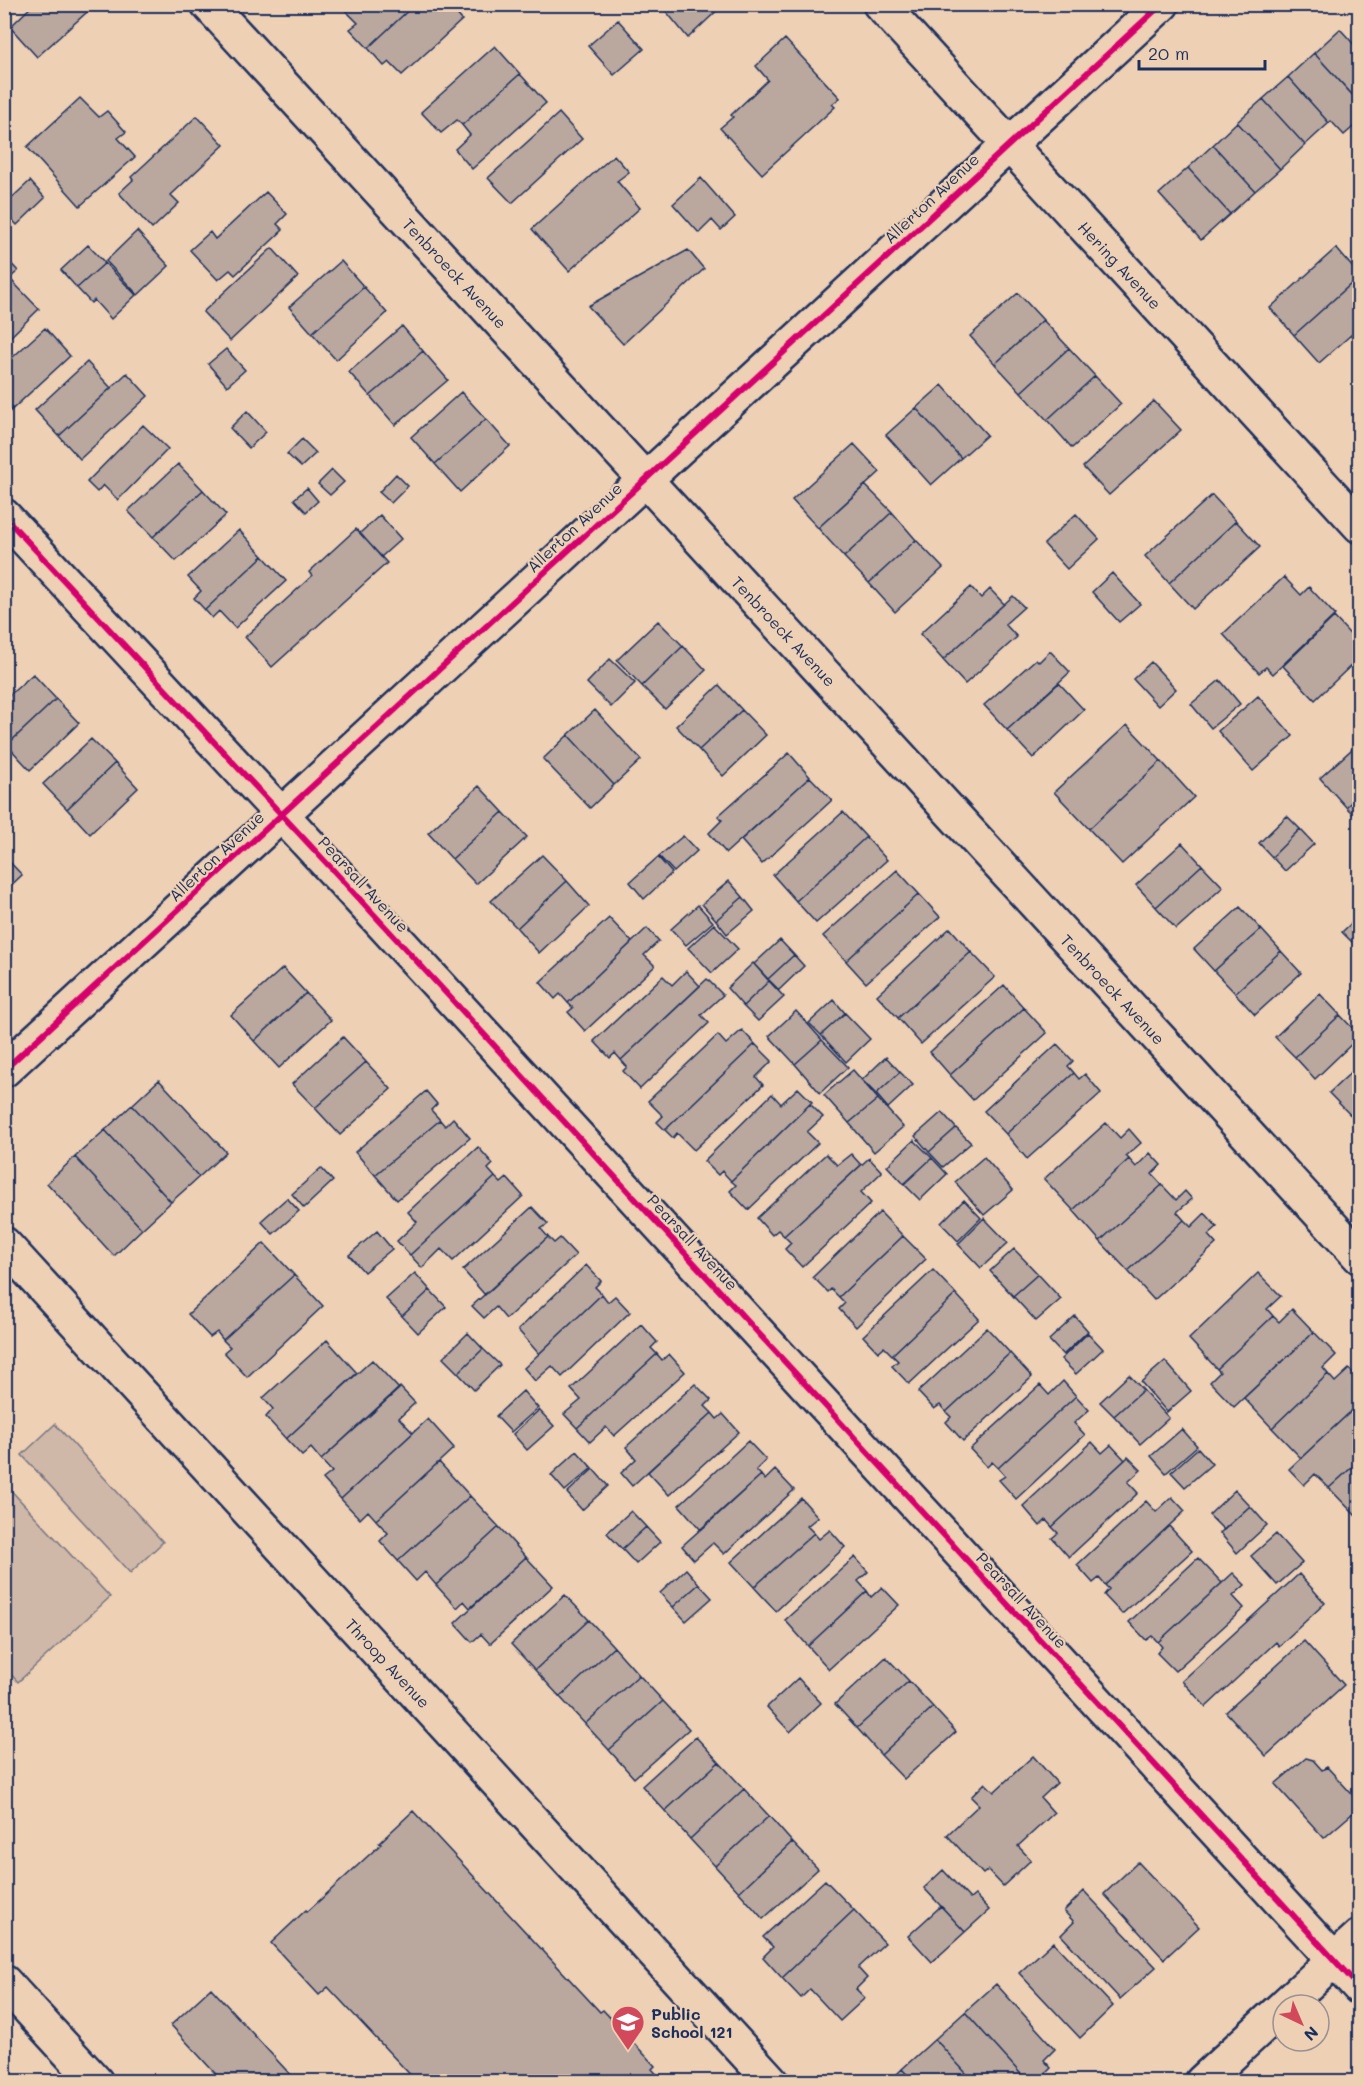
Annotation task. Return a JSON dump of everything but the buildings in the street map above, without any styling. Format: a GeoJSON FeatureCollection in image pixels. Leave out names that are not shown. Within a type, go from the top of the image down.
{"type":"FeatureCollection","features":[{"type":"Feature","properties":{"kind":"street","name":"Tenbroeck Avenue"},"geometry":{"type":"LineString","coordinates":[[208,4],[1359,1257]]}},
{"type":"Feature","properties":{"kind":"street","name":"Hering Avenue"},"geometry":{"type":"LineString","coordinates":[[880,4],[1359,526]]}},
{"type":"Feature","properties":{"kind":"street","name":"Allerton Avenue"},"geometry":{"type":"LineString","coordinates":[[4,1070],[1162,4]]}},
{"type":"Feature","properties":{"kind":"street","name":"Pearsall Avenue"},"geometry":{"type":"LineString","coordinates":[[4,516],[1359,1988]]}},
{"type":"Feature","properties":{"kind":"street","name":"Throop Avenue"},"geometry":{"type":"LineString","coordinates":[[4,1244],[772,2082]]}},
{"type":"Feature","properties":{"kind":"street"},"geometry":{"type":"LineString","coordinates":[[1298,1993],[1359,1936]]}},
{"type":"Feature","properties":{"kind":"street"},"geometry":{"type":"LineString","coordinates":[[4,1982],[96,2082]]}},
{"type":"Feature","properties":{"kind":"street"},"geometry":{"type":"LineString","coordinates":[[1202,2082],[1271,2018]]}},
{"type":"Feature","properties":{"kind":"shaded area"},"geometry":{"type":"Polygon","coordinates":[[[55,1424],[163,1542],[130,1573],[22,1455],[55,1424]]]}},
{"type":"Feature","properties":{"kind":"shaded area"},"geometry":{"type":"Polygon","coordinates":[[[5,1484],[110,1597],[18,1682],[5,1668],[5,1484]]]}},
{"type":"Feature","properties":{"kind":"cycle path"},"geometry":{"type":"LineString","coordinates":[[4,1070],[1162,4]]}},
{"type":"Feature","properties":{"kind":"cycle path"},"geometry":{"type":"LineString","coordinates":[[4,516],[333,870],[1360,1988]]}},
{"type":"Feature","properties":{"kind":"place","name":"Public School 121"},"geometry":{"type":"Point","coordinates":[628,2051]}}]}
